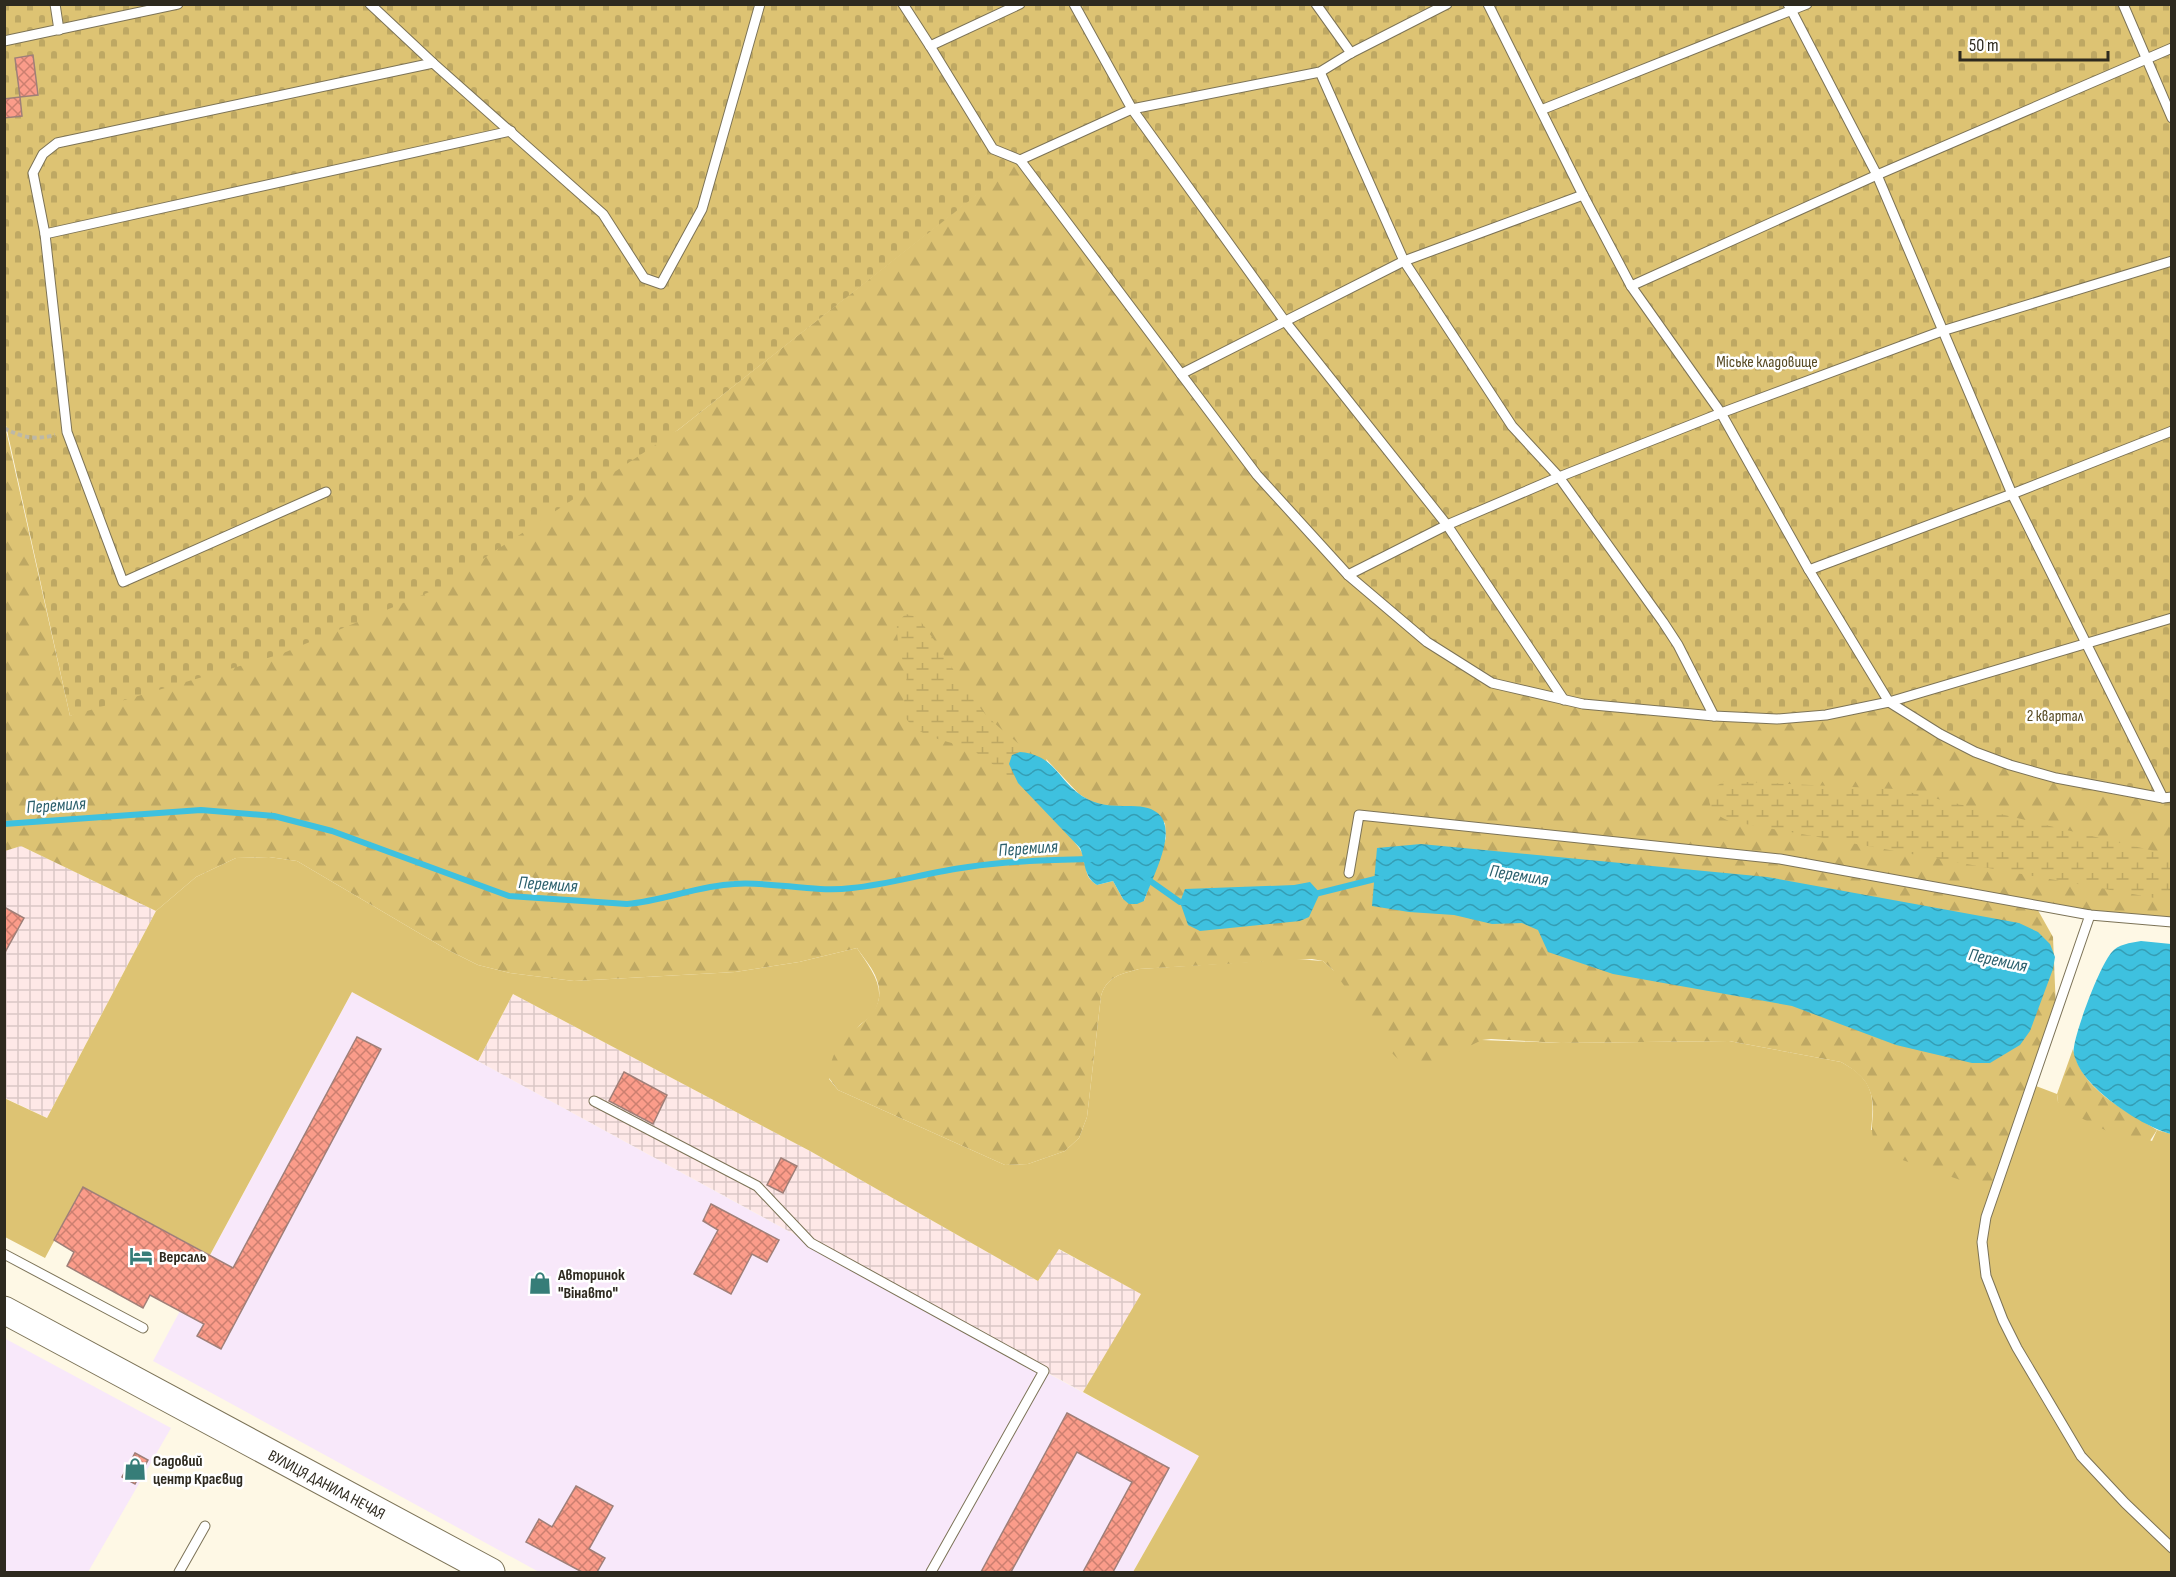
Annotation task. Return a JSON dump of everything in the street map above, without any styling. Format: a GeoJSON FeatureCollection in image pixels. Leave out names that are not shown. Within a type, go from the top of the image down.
{"type":"FeatureCollection","features":[{"type":"Feature","properties":{"kind":"main road","name":"ВУЛИЦЯ ДАНИЛА НЕЧАЯ"},"geometry":{"type":"LineString","coordinates":[[4,1310],[491,1572]]}},
{"type":"Feature","properties":{"kind":"lane"},"geometry":{"type":"LineString","coordinates":[[55,4],[59,30]]}},
{"type":"Feature","properties":{"kind":"lane"},"geometry":{"type":"LineString","coordinates":[[4,41],[178,4]]}},
{"type":"Feature","properties":{"kind":"lane"},"geometry":{"type":"LineString","coordinates":[[370,4],[603,214],[644,278],[661,284],[702,209],[760,4]]}},
{"type":"Feature","properties":{"kind":"lane"},"geometry":{"type":"LineString","coordinates":[[903,4],[993,149],[1020,160],[1257,475],[1348,575],[1427,642],[1492,683],[1583,704],[1714,716],[1777,718],[1826,715],[1889,702],[2172,618]]}},
{"type":"Feature","properties":{"kind":"lane"},"geometry":{"type":"LineString","coordinates":[[930,46],[1020,4]]}},
{"type":"Feature","properties":{"kind":"lane"},"geometry":{"type":"LineString","coordinates":[[1074,4],[1132,110],[1284,320],[1447,525],[1564,700]]}},
{"type":"Feature","properties":{"kind":"lane"},"geometry":{"type":"LineString","coordinates":[[1316,4],[1350,53]]}},
{"type":"Feature","properties":{"kind":"lane"},"geometry":{"type":"LineString","coordinates":[[1020,160],[1132,110],[1320,72],[1350,53],[1447,4]]}},
{"type":"Feature","properties":{"kind":"lane"},"geometry":{"type":"LineString","coordinates":[[1488,4],[1631,286],[1721,413],[1809,570],[1889,702],[1940,734],[1975,752],[2010,765],[2056,778],[2167,797]]}},
{"type":"Feature","properties":{"kind":"lane"},"geometry":{"type":"LineString","coordinates":[[1541,110],[1790,7],[1808,4]]}},
{"type":"Feature","properties":{"kind":"lane"},"geometry":{"type":"LineString","coordinates":[[2123,4],[2172,118]]}},
{"type":"Feature","properties":{"kind":"lane"},"geometry":{"type":"LineString","coordinates":[[1790,7],[1876,175],[2012,494],[2167,797]]}},
{"type":"Feature","properties":{"kind":"lane"},"geometry":{"type":"LineString","coordinates":[[1631,286],[1876,175],[2172,48]]}},
{"type":"Feature","properties":{"kind":"lane"},"geometry":{"type":"LineString","coordinates":[[326,492],[123,582],[67,432],[45,234],[33,173],[43,154],[57,143],[433,63]]}},
{"type":"Feature","properties":{"kind":"lane"},"geometry":{"type":"LineString","coordinates":[[1320,72],[1404,261],[1512,426],[1559,477],[1668,630],[1714,716]]}},
{"type":"Feature","properties":{"kind":"lane"},"geometry":{"type":"LineString","coordinates":[[45,234],[511,131]]}},
{"type":"Feature","properties":{"kind":"lane"},"geometry":{"type":"LineString","coordinates":[[1181,374],[1404,261],[1583,195]]}},
{"type":"Feature","properties":{"kind":"lane"},"geometry":{"type":"LineString","coordinates":[[1348,575],[1447,525],[1559,477],[1721,413],[1942,331],[2172,261]]}},
{"type":"Feature","properties":{"kind":"lane"},"geometry":{"type":"LineString","coordinates":[[1809,570],[2172,431]]}},
{"type":"Feature","properties":{"kind":"lane"},"geometry":{"type":"LineString","coordinates":[[1349,873],[1359,815],[1780,859],[2090,915],[2172,922]]}},
{"type":"Feature","properties":{"kind":"lane"},"geometry":{"type":"LineString","coordinates":[[2090,915],[1986,1217],[1982,1242],[1983,1260],[1986,1276],[2003,1320],[2071,1442],[2091,1469],[2172,1548]]}},
{"type":"Feature","properties":{"kind":"lane"},"geometry":{"type":"LineString","coordinates":[[594,1101],[758,1186],[811,1243],[1044,1371],[931,1572]]}},
{"type":"Feature","properties":{"kind":"lane"},"geometry":{"type":"LineString","coordinates":[[4,1254],[143,1328]]}},
{"type":"Feature","properties":{"kind":"lane"},"geometry":{"type":"LineString","coordinates":[[179,1572],[205,1526]]}},
{"type":"Feature","properties":{"kind":"path"},"geometry":{"type":"LineString","coordinates":[[4,428],[18,435],[40,439],[67,432]]}},
{"type":"Feature","properties":{"kind":"shaded area"},"geometry":{"type":"Polygon","coordinates":[[[21,846],[156,911],[47,1118],[5,1098],[4,851],[21,846]]]}},
{"type":"Feature","properties":{"kind":"shaded area","name":"Авторинок \"Вінавто\""},"geometry":{"type":"Polygon","coordinates":[[[352,992],[1199,1456],[1133,1572],[539,1572],[153,1361],[352,992]]]}},
{"type":"Feature","properties":{"kind":"shaded area"},"geometry":{"type":"Polygon","coordinates":[[[513,994],[810,1151],[1038,1281],[1058,1249],[1142,1294],[1083,1392],[478,1061],[513,994]]]}},
{"type":"Feature","properties":{"kind":"shaded area"},"geometry":{"type":"Polygon","coordinates":[[[4,1338],[171,1428],[88,1572],[5,1572],[4,1338]]]}},
{"type":"Feature","properties":{"kind":"green space","name":"Міське кладовище"},"geometry":{"type":"Polygon","coordinates":[[[4,5],[2171,5],[2171,797],[2056,778],[1975,752],[1889,702],[1777,719],[1583,704],[1492,683],[1427,642],[1348,575],[1257,475],[1020,161],[678,430],[439,588],[281,654],[70,716],[5,421],[4,5]]]}},
{"type":"Feature","properties":{"kind":"green space"},"geometry":{"type":"Polygon","coordinates":[[[1020,160],[1889,702],[2171,797],[2171,922],[2035,905],[2053,937],[2056,1010],[1995,1192],[1888,1155],[1877,1145],[1872,1134],[1872,1096],[1866,1082],[1841,1062],[1729,1041],[1561,1043],[1491,1039],[1482,1040],[1436,1062],[1412,1064],[1402,1061],[1392,1053],[1333,970],[1323,961],[1312,959],[1139,969],[1111,980],[1101,996],[1087,1117],[1079,1138],[1065,1151],[1028,1164],[1005,1165],[838,1090],[829,1078],[835,1052],[871,1014],[879,998],[879,987],[875,975],[857,948],[799,962],[735,972],[574,981],[510,973],[478,965],[446,949],[297,861],[269,857],[236,858],[196,877],[156,911],[21,846],[5,851],[4,421],[70,716],[678,430],[1020,160]],[[1046,759],[1072,839],[1083,854],[1088,877],[1097,885],[1113,881],[1123,899],[1144,901],[1166,838],[1165,823],[1131,806],[1113,808],[1095,804],[1079,794],[1046,759]]]}},
{"type":"Feature","properties":{"kind":"green space"},"geometry":{"type":"Polygon","coordinates":[[[906,614],[917,617],[986,715],[1028,752],[1020,752],[1009,764],[1018,783],[973,751],[923,733],[908,722],[902,713],[906,679],[898,643],[897,622],[906,614]]]}},
{"type":"Feature","properties":{"kind":"green space"},"geometry":{"type":"Polygon","coordinates":[[[1725,781],[1896,789],[2171,855],[2171,901],[1729,821],[1716,813],[1709,802],[1712,791],[1725,781]]]}},
{"type":"Feature","properties":{"kind":"green space"},"geometry":{"type":"Polygon","coordinates":[[[269,857],[297,861],[446,949],[478,965],[510,973],[574,981],[735,972],[799,962],[857,948],[876,980],[879,997],[872,1014],[856,1030],[829,1079],[838,1090],[1005,1165],[1028,1164],[1065,1151],[1079,1138],[1087,1117],[1101,996],[1111,980],[1121,974],[1139,969],[1296,959],[1323,961],[1333,970],[1482,1040],[1561,1043],[1729,1041],[1841,1062],[1860,1075],[1870,1089],[1873,1107],[1871,1130],[2031,1084],[2057,1094],[2058,1102],[2152,1141],[2157,1130],[2171,1134],[2171,1572],[1133,1572],[1199,1456],[1083,1392],[1141,1294],[1059,1249],[1038,1281],[810,1151],[513,994],[478,1061],[352,992],[210,1255],[83,1187],[45,1258],[5,1237],[4,1098],[47,1118],[156,911],[196,877],[236,858],[269,857]]]}},
{"type":"Feature","properties":{"kind":"green space"},"geometry":{"type":"Polygon","coordinates":[[[2073,1049],[2078,1064],[2095,1088],[2118,1106],[2157,1130],[2146,1147],[2137,1146],[2063,1109],[2058,1102],[2057,1094],[2073,1049]]]}},
{"type":"Feature","properties":{"kind":"water"},"geometry":{"type":"Polygon","coordinates":[[[1020,752],[1041,758],[1082,796],[1094,802],[1149,808],[1160,816],[1165,827],[1165,841],[1144,901],[1129,904],[1123,899],[1113,881],[1097,885],[1092,881],[1087,873],[1080,848],[1018,783],[1009,764],[1012,755],[1020,752]]]}},
{"type":"Feature","properties":{"kind":"water"},"geometry":{"type":"Polygon","coordinates":[[[1421,844],[1767,877],[2019,923],[2038,932],[2050,944],[2055,957],[2053,969],[2030,1031],[2020,1045],[1990,1063],[1972,1063],[1896,1045],[1792,1006],[1613,974],[1548,952],[1538,930],[1522,923],[1492,924],[1454,915],[1409,912],[1372,906],[1377,848],[1421,844]]]}},
{"type":"Feature","properties":{"kind":"water"},"geometry":{"type":"Polygon","coordinates":[[[1310,882],[1320,893],[1309,917],[1300,921],[1200,931],[1188,925],[1180,902],[1185,889],[1294,885],[1310,882]]]}},
{"type":"Feature","properties":{"kind":"water"},"geometry":{"type":"Polygon","coordinates":[[[2141,941],[2171,944],[2171,1134],[2146,1124],[2116,1105],[2091,1083],[2074,1054],[2084,1012],[2106,961],[2111,953],[2124,944],[2141,941]]]}},
{"type":"Feature","properties":{"kind":"building"},"geometry":{"type":"Polygon","coordinates":[[[33,55],[38,95],[20,97],[15,58],[33,55]]]}},
{"type":"Feature","properties":{"kind":"building"},"geometry":{"type":"Polygon","coordinates":[[[20,97],[22,116],[4,118],[4,99],[20,97]]]}},
{"type":"Feature","properties":{"kind":"building"},"geometry":{"type":"Polygon","coordinates":[[[4,907],[24,918],[4,954],[4,907]]]}},
{"type":"Feature","properties":{"kind":"building"},"geometry":{"type":"Polygon","coordinates":[[[357,1037],[381,1049],[221,1349],[197,1336],[204,1324],[150,1295],[143,1308],[67,1266],[74,1252],[54,1240],[83,1187],[233,1268],[357,1037]]]}},
{"type":"Feature","properties":{"kind":"building"},"geometry":{"type":"Polygon","coordinates":[[[624,1072],[667,1095],[653,1124],[609,1101],[624,1072]]]}},
{"type":"Feature","properties":{"kind":"building"},"geometry":{"type":"Polygon","coordinates":[[[781,1158],[797,1166],[783,1193],[767,1185],[781,1158]]]}},
{"type":"Feature","properties":{"kind":"building"},"geometry":{"type":"Polygon","coordinates":[[[711,1204],[779,1240],[767,1262],[752,1254],[731,1294],[694,1274],[718,1230],[703,1221],[711,1204]]]}},
{"type":"Feature","properties":{"kind":"building"},"geometry":{"type":"Polygon","coordinates":[[[1067,1413],[1169,1468],[1113,1572],[1083,1572],[1132,1482],[1077,1452],[1011,1572],[981,1572],[1067,1413]]]}},
{"type":"Feature","properties":{"kind":"building","name":"Садовий центр Краєвид"},"geometry":{"type":"Polygon","coordinates":[[[135,1453],[148,1460],[135,1484],[122,1477],[135,1453]]]}},
{"type":"Feature","properties":{"kind":"building"},"geometry":{"type":"Polygon","coordinates":[[[576,1486],[613,1506],[589,1549],[605,1558],[597,1572],[582,1572],[526,1542],[539,1519],[552,1527],[576,1486]]]}},
{"type":"Feature","properties":{"kind":"waterway","name":"Перемиля"},"geometry":{"type":"LineString","coordinates":[[4,824],[201,810],[274,816],[332,831],[509,896],[627,904],[720,885],[763,884],[837,889],[867,886],[983,865],[1091,859]]}},
{"type":"Feature","properties":{"kind":"waterway","name":"Перемиля"},"geometry":{"type":"LineString","coordinates":[[1146,878],[1180,902],[1188,902]]}},
{"type":"Feature","properties":{"kind":"waterway","name":"Перемиля"},"geometry":{"type":"LineString","coordinates":[[1315,894],[1381,879]]}},
{"type":"Feature","properties":{"kind":"place","name":"Версаль"},"geometry":{"type":"Point","coordinates":[141,1256]}},
{"type":"Feature","properties":{"kind":"place","name":"Авторинок \"Вінавто\""},"geometry":{"type":"Point","coordinates":[540,1283]}},
{"type":"Feature","properties":{"kind":"place","name":"Садовий центр Краєвид"},"geometry":{"type":"Point","coordinates":[135,1469]}},
{"type":"Feature","properties":{"kind":"park label","name":"2 квартал"},"geometry":{"type":"Point","coordinates":[2055,715]}}]}
